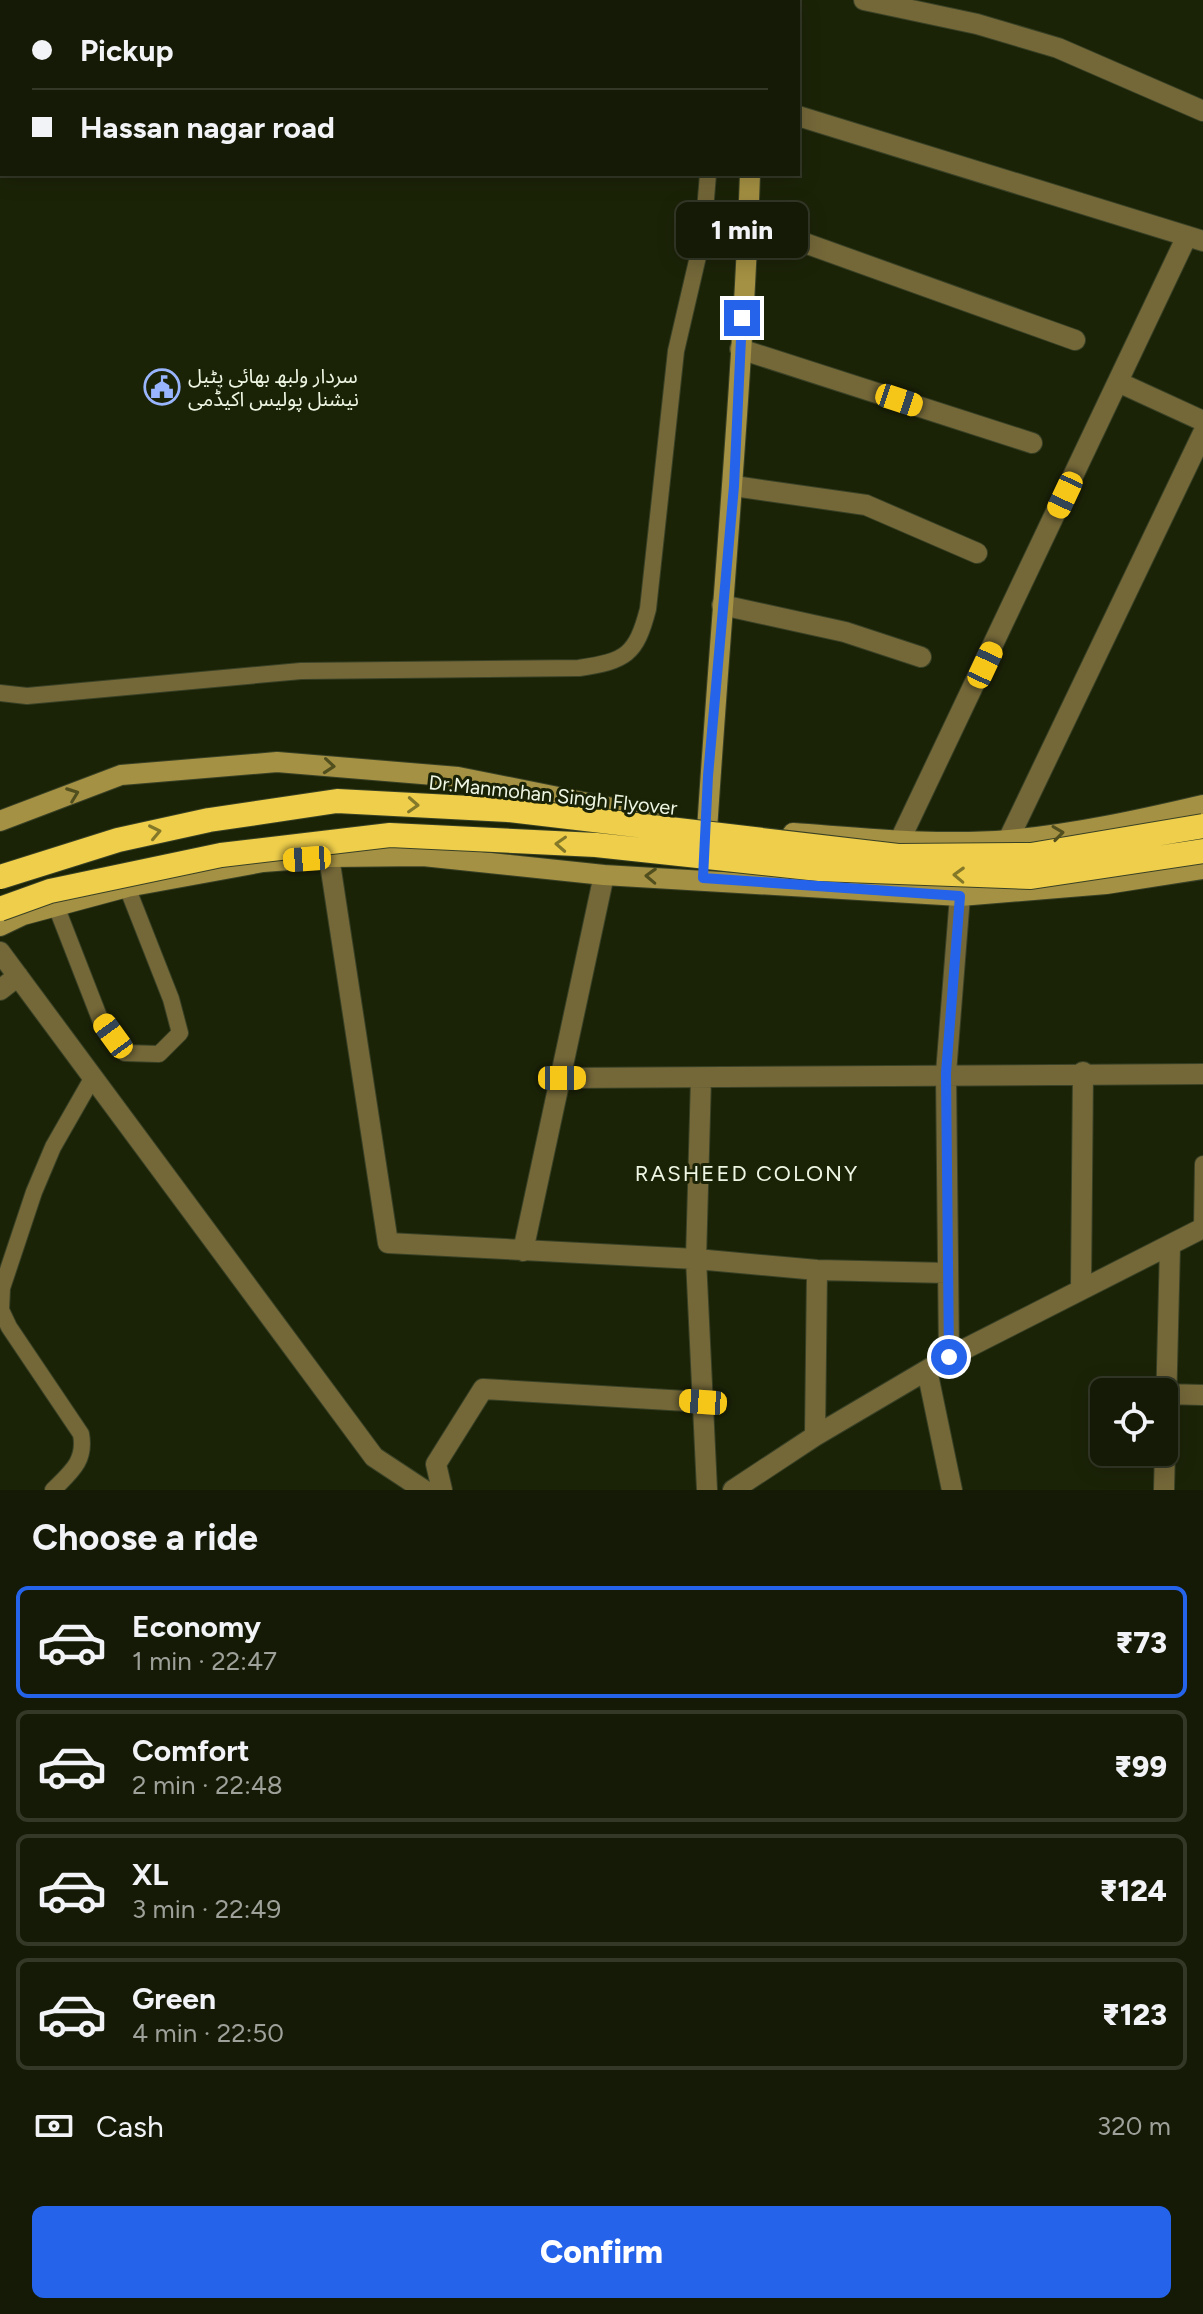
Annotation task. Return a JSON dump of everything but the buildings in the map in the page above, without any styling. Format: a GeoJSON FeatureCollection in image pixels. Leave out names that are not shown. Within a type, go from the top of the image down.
{"type":"FeatureCollection","features":[{"type":"Feature","properties":{"kind":"highway","name":"Dr.Manmohan Singh Flyover"},"geometry":{"type":"LineString","coordinates":[[0,877],[118,840],[209,820],[337,801],[508,810],[898,856],[1031,855],[1203,826]]}},
{"type":"Feature","properties":{"kind":"highway"},"geometry":{"type":"LineString","coordinates":[[0,909],[50,891],[221,855],[390,835],[596,845],[819,869],[1031,877],[1203,851]]}},
{"type":"Feature","properties":{"kind":"street"},"geometry":{"type":"LineString","coordinates":[[864,0],[977,24],[1058,48],[1203,111]]}},
{"type":"Feature","properties":{"kind":"street"},"geometry":{"type":"LineString","coordinates":[[800,117],[1195,239],[1118,382],[900,840]]}},
{"type":"Feature","properties":{"kind":"street"},"geometry":{"type":"LineString","coordinates":[[703,878],[722,605],[734,486],[750,176]]}},
{"type":"Feature","properties":{"kind":"street"},"geometry":{"type":"LineString","coordinates":[[749,223],[1075,340]]}},
{"type":"Feature","properties":{"kind":"street"},"geometry":{"type":"LineString","coordinates":[[740,349],[1032,443]]}},
{"type":"Feature","properties":{"kind":"street"},"geometry":{"type":"LineString","coordinates":[[1118,382],[1203,421]]}},
{"type":"Feature","properties":{"kind":"street"},"geometry":{"type":"LineString","coordinates":[[1008,840],[1203,433]]}},
{"type":"Feature","properties":{"kind":"street"},"geometry":{"type":"LineString","coordinates":[[734,486],[866,505],[977,553]]}},
{"type":"Feature","properties":{"kind":"street"},"geometry":{"type":"LineString","coordinates":[[722,605],[845,632],[921,657]]}},
{"type":"Feature","properties":{"kind":"street"},"geometry":{"type":"LineString","coordinates":[[0,821],[121,775],[277,762],[458,777],[707,827],[900,840],[1008,840],[1122,825],[1203,805]]}},
{"type":"Feature","properties":{"kind":"street"},"geometry":{"type":"LineString","coordinates":[[0,926],[56,906],[127,887],[263,862],[329,857],[423,856],[604,875],[703,878],[960,896],[1106,884],[1203,869]]}},
{"type":"Feature","properties":{"kind":"street"},"geometry":{"type":"LineString","coordinates":[[329,857],[388,1243],[696,1259],[817,1270],[948,1273]]}},
{"type":"Feature","properties":{"kind":"street"},"geometry":{"type":"LineString","coordinates":[[523,1251],[604,875]]}},
{"type":"Feature","properties":{"kind":"street"},"geometry":{"type":"LineString","coordinates":[[949,1357],[946,1073],[960,896]]}},
{"type":"Feature","properties":{"kind":"street"},"geometry":{"type":"LineString","coordinates":[[0,952],[374,1457],[424,1490]]}},
{"type":"Feature","properties":{"kind":"street"},"geometry":{"type":"LineString","coordinates":[[0,990],[18,976]]}},
{"type":"Feature","properties":{"kind":"street"},"geometry":{"type":"LineString","coordinates":[[562,1078],[1083,1072],[1203,1074]]}},
{"type":"Feature","properties":{"kind":"street"},"geometry":{"type":"LineString","coordinates":[[1081,1289],[1083,1072]]}},
{"type":"Feature","properties":{"kind":"street"},"geometry":{"type":"LineString","coordinates":[[701,1078],[696,1259],[707,1490]]}},
{"type":"Feature","properties":{"kind":"street"},"geometry":{"type":"LineString","coordinates":[[733,1490],[815,1436],[949,1357],[1202,1228]]}},
{"type":"Feature","properties":{"kind":"street"},"geometry":{"type":"LineString","coordinates":[[1166,1378],[1170,1246]]}},
{"type":"Feature","properties":{"kind":"street"},"geometry":{"type":"LineString","coordinates":[[815,1436],[817,1270]]}},
{"type":"Feature","properties":{"kind":"street"},"geometry":{"type":"LineString","coordinates":[[927,1370],[952,1490]]}},
{"type":"Feature","properties":{"kind":"street"},"geometry":{"type":"LineString","coordinates":[[442,1490],[436,1464],[483,1389],[703,1402]]}},
{"type":"Feature","properties":{"kind":"street"},"geometry":{"type":"LineString","coordinates":[[1178,1394],[1203,1395]]}},
{"type":"Feature","properties":{"kind":"street"},"geometry":{"type":"LineString","coordinates":[[1164,1466],[1164,1490]]}},
{"type":"Feature","properties":{"kind":"lane"},"geometry":{"type":"LineString","coordinates":[[0,693],[27,696],[301,671],[579,668],[607,664],[626,656],[640,642],[648,609],[676,351],[703,235],[708,176]]}},
{"type":"Feature","properties":{"kind":"lane"},"geometry":{"type":"LineString","coordinates":[[56,906],[100,1019],[125,1053],[159,1054],[180,1033],[171,999],[127,887]]}},
{"type":"Feature","properties":{"kind":"lane"},"geometry":{"type":"LineString","coordinates":[[53,1490],[79,1464],[84,1449],[81,1434],[9,1327],[1,1310],[2,1288],[34,1192],[53,1147],[93,1077]]}},
{"type":"Feature","properties":{"kind":"lane"},"geometry":{"type":"LineString","coordinates":[[1202,1228],[1203,1164]]}},
{"type":"Feature","properties":{"kind":"place","name":"سردار ولبھ بھائی پٹیل نیشنل پولیس اکیڈمی"},"geometry":{"type":"Point","coordinates":[162,387]}},
{"type":"Feature","properties":{"kind":"district","name":"RASHEED COLONY"},"geometry":{"type":"Point","coordinates":[747,1173]}},
{"type":"Feature","properties":{"kind":"route"},"geometry":{"type":"LineString","coordinates":[[742,318],[734,486],[708,776],[703,878],[960,896],[946,1073],[949,1357]]}}]}
